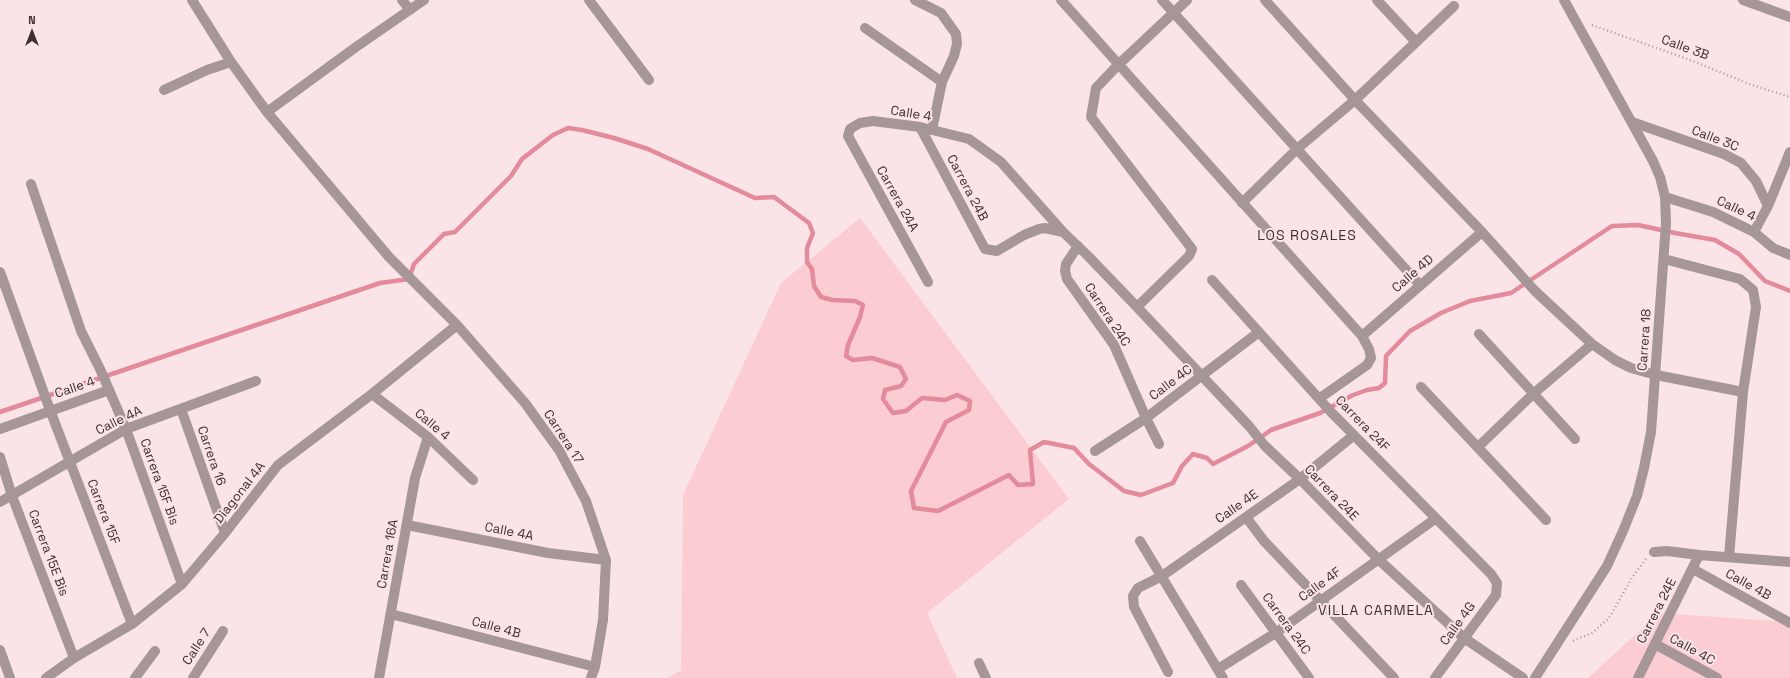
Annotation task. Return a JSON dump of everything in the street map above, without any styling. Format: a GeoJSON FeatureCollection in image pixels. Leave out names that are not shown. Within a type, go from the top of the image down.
{"type":"FeatureCollection","features":[{"type":"Feature","properties":{"kind":"street","name":"Carrera 17"},"geometry":{"type":"LineString","coordinates":[[192,0],[231,62],[267,112],[389,257],[457,325],[525,403],[559,450],[586,501],[606,560],[603,620],[595,668],[591,678]]}},
{"type":"Feature","properties":{"kind":"street"},"geometry":{"type":"LineString","coordinates":[[402,0],[410,10]]}},
{"type":"Feature","properties":{"kind":"street"},"geometry":{"type":"LineString","coordinates":[[267,112],[424,0]]}},
{"type":"Feature","properties":{"kind":"street"},"geometry":{"type":"LineString","coordinates":[[590,0],[649,80]]}},
{"type":"Feature","properties":{"kind":"street"},"geometry":{"type":"LineString","coordinates":[[915,0],[940,13],[956,34],[957,44],[954,56],[942,82],[932,130]]}},
{"type":"Feature","properties":{"kind":"street"},"geometry":{"type":"LineString","coordinates":[[1061,0],[1242,202],[1306,271],[1362,336],[1369,349],[1371,358],[1366,365],[1321,400]]}},
{"type":"Feature","properties":{"kind":"street"},"geometry":{"type":"LineString","coordinates":[[1162,0],[1420,285]]}},
{"type":"Feature","properties":{"kind":"street"},"geometry":{"type":"LineString","coordinates":[[1137,307],[1189,256],[1192,249],[1091,117],[1096,88],[1119,64],[1188,0]]}},
{"type":"Feature","properties":{"kind":"street"},"geometry":{"type":"LineString","coordinates":[[1265,0],[1355,100],[1482,232],[1535,291],[1592,344],[1615,360],[1631,368],[1656,375],[1742,392]]}},
{"type":"Feature","properties":{"kind":"street"},"geometry":{"type":"LineString","coordinates":[[1377,0],[1415,41]]}},
{"type":"Feature","properties":{"kind":"street","name":"Carrera 18"},"geometry":{"type":"LineString","coordinates":[[1538,677],[1555,646],[1607,566],[1623,531],[1636,496],[1644,468],[1651,432],[1666,223],[1665,197],[1660,177],[1653,161],[1572,18],[1564,0]]}},
{"type":"Feature","properties":{"kind":"street"},"geometry":{"type":"LineString","coordinates":[[1742,0],[1790,17]]}},
{"type":"Feature","properties":{"kind":"street"},"geometry":{"type":"LineString","coordinates":[[1242,202],[1297,149],[1355,100],[1415,41],[1454,6]]}},
{"type":"Feature","properties":{"kind":"street"},"geometry":{"type":"LineString","coordinates":[[865,28],[942,82]]}},
{"type":"Feature","properties":{"kind":"street"},"geometry":{"type":"LineString","coordinates":[[164,90],[207,70],[231,62]]}},
{"type":"Feature","properties":{"kind":"street","name":"Calle 4"},"geometry":{"type":"LineString","coordinates":[[850,129],[860,123],[873,122],[920,127],[969,139]]}},
{"type":"Feature","properties":{"kind":"street","name":"Calle 3C"},"geometry":{"type":"LineString","coordinates":[[1632,122],[1724,154],[1741,163],[1756,181],[1768,206]]}},
{"type":"Feature","properties":{"kind":"street","name":"Carrera 24B"},"geometry":{"type":"LineString","coordinates":[[920,127],[985,249],[997,251],[1024,235],[1039,229],[1045,228],[1063,232]]}},
{"type":"Feature","properties":{"kind":"street","name":"Carrera 24A"},"geometry":{"type":"LineString","coordinates":[[850,129],[848,136],[852,145],[928,282]]}},
{"type":"Feature","properties":{"kind":"street","name":"Carrera 24C"},"geometry":{"type":"LineString","coordinates":[[969,139],[1001,162],[1063,232],[1137,307]]}},
{"type":"Feature","properties":{"kind":"street"},"geometry":{"type":"LineString","coordinates":[[1754,232],[1768,206],[1790,152]]}},
{"type":"Feature","properties":{"kind":"street","name":"Carrera 15F Bis"},"geometry":{"type":"LineString","coordinates":[[31,184],[82,331],[126,429],[182,584]]}},
{"type":"Feature","properties":{"kind":"street","name":"Calle 4"},"geometry":{"type":"LineString","coordinates":[[1665,197],[1714,212],[1754,232],[1773,248],[1790,255]]}},
{"type":"Feature","properties":{"kind":"street","name":"Calle 4D"},"geometry":{"type":"LineString","coordinates":[[1362,336],[1482,232]]}},
{"type":"Feature","properties":{"kind":"street","name":"Carrera 24C"},"geometry":{"type":"LineString","coordinates":[[1078,246],[1066,264],[1065,271],[1067,279],[1114,345],[1159,444]]}},
{"type":"Feature","properties":{"kind":"street"},"geometry":{"type":"LineString","coordinates":[[1664,259],[1740,279],[1753,290],[1756,307],[1742,392],[1729,557]]}},
{"type":"Feature","properties":{"kind":"street","name":"Carrera 15F"},"geometry":{"type":"LineString","coordinates":[[0,272],[50,410],[132,624]]}},
{"type":"Feature","properties":{"kind":"street","name":"Carrera 24F"},"geometry":{"type":"LineString","coordinates":[[1212,280],[1332,412],[1435,519],[1491,574],[1497,583]]}},
{"type":"Feature","properties":{"kind":"street","name":"Carrera 24E"},"geometry":{"type":"LineString","coordinates":[[1137,307],[1249,426],[1265,446],[1300,479],[1378,559],[1464,638],[1523,678]]}},
{"type":"Feature","properties":{"kind":"street","name":"Diagonal 4A"},"geometry":{"type":"LineString","coordinates":[[49,677],[74,658],[132,624],[182,584],[225,534],[278,465],[372,394],[457,325]]}},
{"type":"Feature","properties":{"kind":"street","name":"Calle 4C"},"geometry":{"type":"LineString","coordinates":[[1095,451],[1146,418],[1259,332]]}},
{"type":"Feature","properties":{"kind":"street"},"geometry":{"type":"LineString","coordinates":[[1479,334],[1574,439]]}},
{"type":"Feature","properties":{"kind":"street"},"geometry":{"type":"LineString","coordinates":[[1478,447],[1533,394],[1592,344]]}},
{"type":"Feature","properties":{"kind":"street","name":"Calle 4A"},"geometry":{"type":"LineString","coordinates":[[0,502],[126,429],[256,381]]}},
{"type":"Feature","properties":{"kind":"street","name":"Calle 4"},"geometry":{"type":"LineString","coordinates":[[0,429],[107,386]]}},
{"type":"Feature","properties":{"kind":"street"},"geometry":{"type":"LineString","coordinates":[[1421,387],[1546,520]]}},
{"type":"Feature","properties":{"kind":"street","name":"Calle 4"},"geometry":{"type":"LineString","coordinates":[[372,394],[428,437],[473,480]]}},
{"type":"Feature","properties":{"kind":"street","name":"Carrera 16"},"geometry":{"type":"LineString","coordinates":[[181,409],[225,534]]}},
{"type":"Feature","properties":{"kind":"street","name":"Calle 4E"},"geometry":{"type":"LineString","coordinates":[[1168,672],[1134,607],[1133,596],[1138,588],[1162,576],[1300,479],[1354,435]]}},
{"type":"Feature","properties":{"kind":"street","name":"Carrera 16A"},"geometry":{"type":"LineString","coordinates":[[379,678],[415,478],[428,437]]}},
{"type":"Feature","properties":{"kind":"street","name":"Carrera 15E Bis"},"geometry":{"type":"LineString","coordinates":[[0,457],[12,496],[74,658]]}},
{"type":"Feature","properties":{"kind":"street"},"geometry":{"type":"LineString","coordinates":[[1246,517],[1264,540],[1394,678]]}},
{"type":"Feature","properties":{"kind":"street","name":"Calle 4F"},"geometry":{"type":"LineString","coordinates":[[1221,673],[1435,519]]}},
{"type":"Feature","properties":{"kind":"street","name":"Calle 4A"},"geometry":{"type":"LineString","coordinates":[[407,525],[548,554],[606,560]]}},
{"type":"Feature","properties":{"kind":"street"},"geometry":{"type":"LineString","coordinates":[[1140,541],[1221,673]]}},
{"type":"Feature","properties":{"kind":"street"},"geometry":{"type":"LineString","coordinates":[[1654,552],[1667,551],[1790,562]]}},
{"type":"Feature","properties":{"kind":"street","name":"Carrera 24E"},"geometry":{"type":"LineString","coordinates":[[1638,678],[1699,555]]}},
{"type":"Feature","properties":{"kind":"street","name":"Calle 4B"},"geometry":{"type":"LineString","coordinates":[[1693,569],[1790,623]]}},
{"type":"Feature","properties":{"kind":"street","name":"Calle 4G"},"geometry":{"type":"LineString","coordinates":[[1435,678],[1496,595],[1497,583]]}},
{"type":"Feature","properties":{"kind":"street","name":"Carrera 24C"},"geometry":{"type":"LineString","coordinates":[[1241,585],[1277,632],[1309,678]]}},
{"type":"Feature","properties":{"kind":"street","name":"Calle 4B"},"geometry":{"type":"LineString","coordinates":[[391,614],[595,668]]}},
{"type":"Feature","properties":{"kind":"street","name":"Calle 7"},"geometry":{"type":"LineString","coordinates":[[193,678],[223,631]]}},
{"type":"Feature","properties":{"kind":"street","name":"Calle 4C"},"geometry":{"type":"LineString","coordinates":[[1655,644],[1717,678]]}},
{"type":"Feature","properties":{"kind":"street"},"geometry":{"type":"LineString","coordinates":[[0,650],[10,678]]}},
{"type":"Feature","properties":{"kind":"street"},"geometry":{"type":"LineString","coordinates":[[135,678],[155,651]]}},
{"type":"Feature","properties":{"kind":"street"},"geometry":{"type":"LineString","coordinates":[[979,664],[986,678]]}},
{"type":"Feature","properties":{"kind":"path","name":"Calle 3B"},"geometry":{"type":"LineString","coordinates":[[1572,18],[1693,61],[1749,84],[1790,97]]}},
{"type":"Feature","properties":{"kind":"path"},"geometry":{"type":"LineString","coordinates":[[1555,646],[1574,641],[1592,633],[1609,618],[1643,561],[1654,552]]}},
{"type":"Feature","properties":{"kind":"shaded area"},"geometry":{"type":"Polygon","coordinates":[[[860,218],[1069,499],[927,613],[957,678],[668,678],[681,670],[683,495],[781,283],[860,218]]]}},
{"type":"Feature","properties":{"kind":"shaded area"},"geometry":{"type":"Polygon","coordinates":[[[1659,613],[1790,622],[1790,678],[1588,678],[1659,613]]]}},
{"type":"Feature","properties":{"kind":"waterway"},"geometry":{"type":"LineString","coordinates":[[0,412],[380,283],[409,279],[414,264],[444,234],[455,232],[511,176],[522,159],[553,135],[568,128],[614,138],[648,149],[755,198],[774,197],[809,223],[813,233],[807,248],[807,262],[812,269],[814,286],[821,297],[832,300],[855,301],[863,305],[860,317],[848,345],[846,356],[853,360],[872,358],[900,367],[906,379],[901,386],[885,390],[883,399],[893,413],[906,411],[922,398],[945,400],[957,395],[970,401],[969,410],[946,422],[911,491],[914,508],[938,511],[1009,475],[1018,485],[1033,484],[1030,450],[1044,442],[1074,448],[1089,464],[1124,491],[1141,495],[1173,483],[1182,466],[1193,454],[1207,458],[1213,464],[1248,446],[1271,430],[1320,413],[1353,395],[1379,388],[1385,383],[1386,356],[1410,331],[1441,313],[1470,301],[1511,293],[1612,226],[1638,225],[1715,240],[1739,254],[1765,281],[1790,291]]}},
{"type":"Feature","properties":{"kind":"district","name":"LOS ROSALES"},"geometry":{"type":"Point","coordinates":[1307,236]}},
{"type":"Feature","properties":{"kind":"district","name":"VILLA CARMELA"},"geometry":{"type":"Point","coordinates":[1376,611]}}]}
